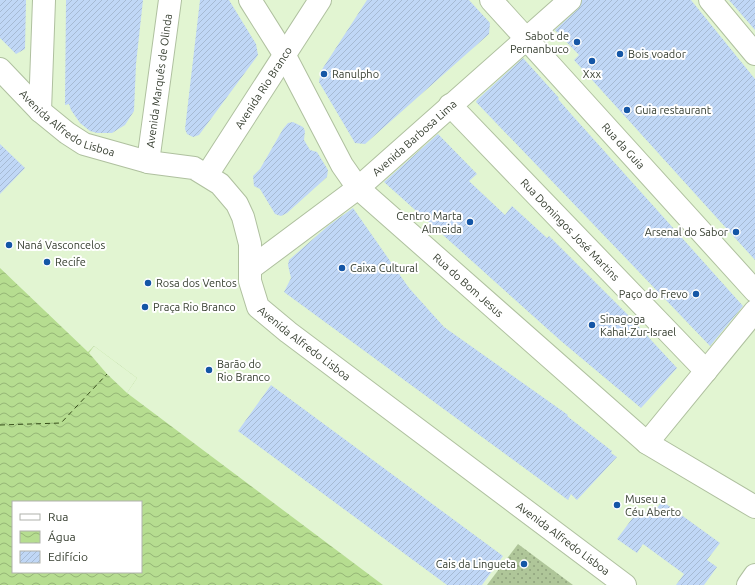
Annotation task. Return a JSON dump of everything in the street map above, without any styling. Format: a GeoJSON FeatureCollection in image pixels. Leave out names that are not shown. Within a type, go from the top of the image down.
{"type":"FeatureCollection","features":[{"type":"Feature","properties":{"kind":"street"},"geometry":{"type":"LineString","coordinates":[[40,111],[44,0]]}},
{"type":"Feature","properties":{"kind":"street","name":"Avenida Marquês de Olinda"},"geometry":{"type":"LineString","coordinates":[[148,162],[170,0]]}},
{"type":"Feature","properties":{"kind":"street","name":"Rua do Bom Jesus"},"geometry":{"type":"LineString","coordinates":[[250,0],[284,54],[342,165],[358,188],[647,443],[755,507]]}},
{"type":"Feature","properties":{"kind":"street","name":"Avenida Rio Branco"},"geometry":{"type":"LineString","coordinates":[[207,175],[320,0]]}},
{"type":"Feature","properties":{"kind":"street","name":"Rua da Guia"},"geometry":{"type":"LineString","coordinates":[[491,0],[755,291]]}},
{"type":"Feature","properties":{"kind":"street","name":"Avenida Barbosa Lima"},"geometry":{"type":"LineString","coordinates":[[251,268],[358,188],[570,0]]}},
{"type":"Feature","properties":{"kind":"street"},"geometry":{"type":"LineString","coordinates":[[710,0],[755,54]]}},
{"type":"Feature","properties":{"kind":"street","name":"Avenida Alfredo Lisboa"},"geometry":{"type":"LineString","coordinates":[[0,68],[40,111],[67,133],[84,144],[148,162],[194,168],[220,184],[237,204],[243,216],[250,244],[250,281],[258,307],[272,320],[624,585]]}},
{"type":"Feature","properties":{"kind":"street","name":"Rua Domingos José Martins"},"geometry":{"type":"LineString","coordinates":[[450,106],[706,371]]}},
{"type":"Feature","properties":{"kind":"street"},"geometry":{"type":"LineString","coordinates":[[647,443],[755,311]]}},
{"type":"Feature","properties":{"kind":"street"},"geometry":{"type":"LineString","coordinates":[[748,585],[755,575]]}},
{"type":"Feature","properties":{"kind":"shaded area","name":"Cais da Lingueta"},"geometry":{"type":"Polygon","coordinates":[[[518,544],[573,585],[487,585],[518,544]]]}},
{"type":"Feature","properties":{"kind":"water"},"geometry":{"type":"Polygon","coordinates":[[[0,268],[88,352],[94,346],[137,378],[127,393],[383,585],[0,585],[0,268]]]}},
{"type":"Feature","properties":{"kind":"pier"},"geometry":{"type":"Polygon","coordinates":[[[94,346],[137,378],[127,393],[107,374],[89,353],[94,346]]]}},
{"type":"Feature","properties":{"kind":"building"},"geometry":{"type":"Polygon","coordinates":[[[0,0],[26,0],[25,49],[16,54],[0,38],[0,0]]]}},
{"type":"Feature","properties":{"kind":"building"},"geometry":{"type":"Polygon","coordinates":[[[66,0],[143,0],[136,64],[134,111],[125,125],[112,133],[97,133],[90,131],[80,123],[71,110],[69,104],[65,105],[66,0]]]}},
{"type":"Feature","properties":{"kind":"building"},"geometry":{"type":"Polygon","coordinates":[[[200,0],[229,0],[256,44],[258,55],[199,135],[193,137],[187,134],[185,129],[200,0]]]}},
{"type":"Feature","properties":{"kind":"building"},"geometry":{"type":"Polygon","coordinates":[[[367,0],[469,0],[490,23],[489,34],[365,144],[355,143],[319,82],[321,71],[367,0]]]}},
{"type":"Feature","properties":{"kind":"building"},"geometry":{"type":"Polygon","coordinates":[[[582,0],[691,0],[755,79],[755,260],[574,60],[579,55],[555,30],[578,9],[582,0]]]}},
{"type":"Feature","properties":{"kind":"building"},"geometry":{"type":"Polygon","coordinates":[[[729,0],[755,0],[755,30],[729,0]]]}},
{"type":"Feature","properties":{"kind":"building"},"geometry":{"type":"Polygon","coordinates":[[[523,58],[559,98],[558,99],[571,114],[743,306],[710,346],[476,102],[523,58]]]}},
{"type":"Feature","properties":{"kind":"building"},"geometry":{"type":"Polygon","coordinates":[[[293,122],[303,127],[305,131],[304,140],[310,150],[317,152],[328,170],[327,177],[287,213],[281,216],[275,214],[260,189],[254,186],[253,176],[260,169],[283,129],[288,123],[293,122]]]}},
{"type":"Feature","properties":{"kind":"building"},"geometry":{"type":"Polygon","coordinates":[[[438,134],[477,174],[469,181],[505,215],[512,206],[547,238],[549,236],[627,314],[677,368],[641,408],[561,341],[384,182],[438,134]]]}},
{"type":"Feature","properties":{"kind":"building"},"geometry":{"type":"Polygon","coordinates":[[[0,144],[25,168],[0,194],[0,144]]]}},
{"type":"Feature","properties":{"kind":"building"},"geometry":{"type":"Polygon","coordinates":[[[353,208],[409,288],[444,327],[568,415],[567,416],[612,451],[611,453],[617,457],[577,500],[571,494],[568,500],[284,292],[291,278],[288,265],[289,260],[328,226],[353,208]]]}},
{"type":"Feature","properties":{"kind":"building"},"geometry":{"type":"Polygon","coordinates":[[[271,385],[503,556],[482,585],[447,585],[238,431],[271,385]]]}},
{"type":"Feature","properties":{"kind":"building"},"geometry":{"type":"Polygon","coordinates":[[[662,501],[720,543],[707,560],[717,567],[704,585],[676,585],[684,574],[643,544],[637,553],[617,539],[640,508],[651,517],[662,501]]]}},
{"type":"Feature","properties":{"kind":"ferry route"},"geometry":{"type":"LineString","coordinates":[[0,425],[61,423],[107,374]]}},
{"type":"Feature","properties":{"kind":"place","name":"Sabot de Pernanbuco"},"geometry":{"type":"Point","coordinates":[577,42]}},
{"type":"Feature","properties":{"kind":"place","name":"Bois voador"},"geometry":{"type":"Point","coordinates":[620,54]}},
{"type":"Feature","properties":{"kind":"place","name":"Xxx"},"geometry":{"type":"Point","coordinates":[592,61]}},
{"type":"Feature","properties":{"kind":"place","name":"Ranulpho"},"geometry":{"type":"Point","coordinates":[324,74]}},
{"type":"Feature","properties":{"kind":"place","name":"Guia restaurant"},"geometry":{"type":"Point","coordinates":[627,110]}},
{"type":"Feature","properties":{"kind":"place","name":"Centro Marta Almeida"},"geometry":{"type":"Point","coordinates":[470,222]}},
{"type":"Feature","properties":{"kind":"place","name":"Arsenal do Sabor"},"geometry":{"type":"Point","coordinates":[736,232]}},
{"type":"Feature","properties":{"kind":"place","name":"Naná Vasconcelos"},"geometry":{"type":"Point","coordinates":[9,245]}},
{"type":"Feature","properties":{"kind":"place","name":"Recife"},"geometry":{"type":"Point","coordinates":[47,262]}},
{"type":"Feature","properties":{"kind":"place","name":"Caixa Cultural"},"geometry":{"type":"Point","coordinates":[342,268]}},
{"type":"Feature","properties":{"kind":"place","name":"Rosa dos Ventos"},"geometry":{"type":"Point","coordinates":[148,283]}},
{"type":"Feature","properties":{"kind":"place","name":"Paço do Frevo"},"geometry":{"type":"Point","coordinates":[696,294]}},
{"type":"Feature","properties":{"kind":"place","name":"Praça Rio Branco"},"geometry":{"type":"Point","coordinates":[145,307]}},
{"type":"Feature","properties":{"kind":"place","name":"Sinagoga Kahal-Zur-Israel"},"geometry":{"type":"Point","coordinates":[592,325]}},
{"type":"Feature","properties":{"kind":"place","name":"Barão do Rio Branco"},"geometry":{"type":"Point","coordinates":[209,370]}},
{"type":"Feature","properties":{"kind":"place","name":"Museu a Céu Aberto"},"geometry":{"type":"Point","coordinates":[617,505]}},
{"type":"Feature","properties":{"kind":"place","name":"Cais da Lingueta"},"geometry":{"type":"Point","coordinates":[524,564]}}]}
